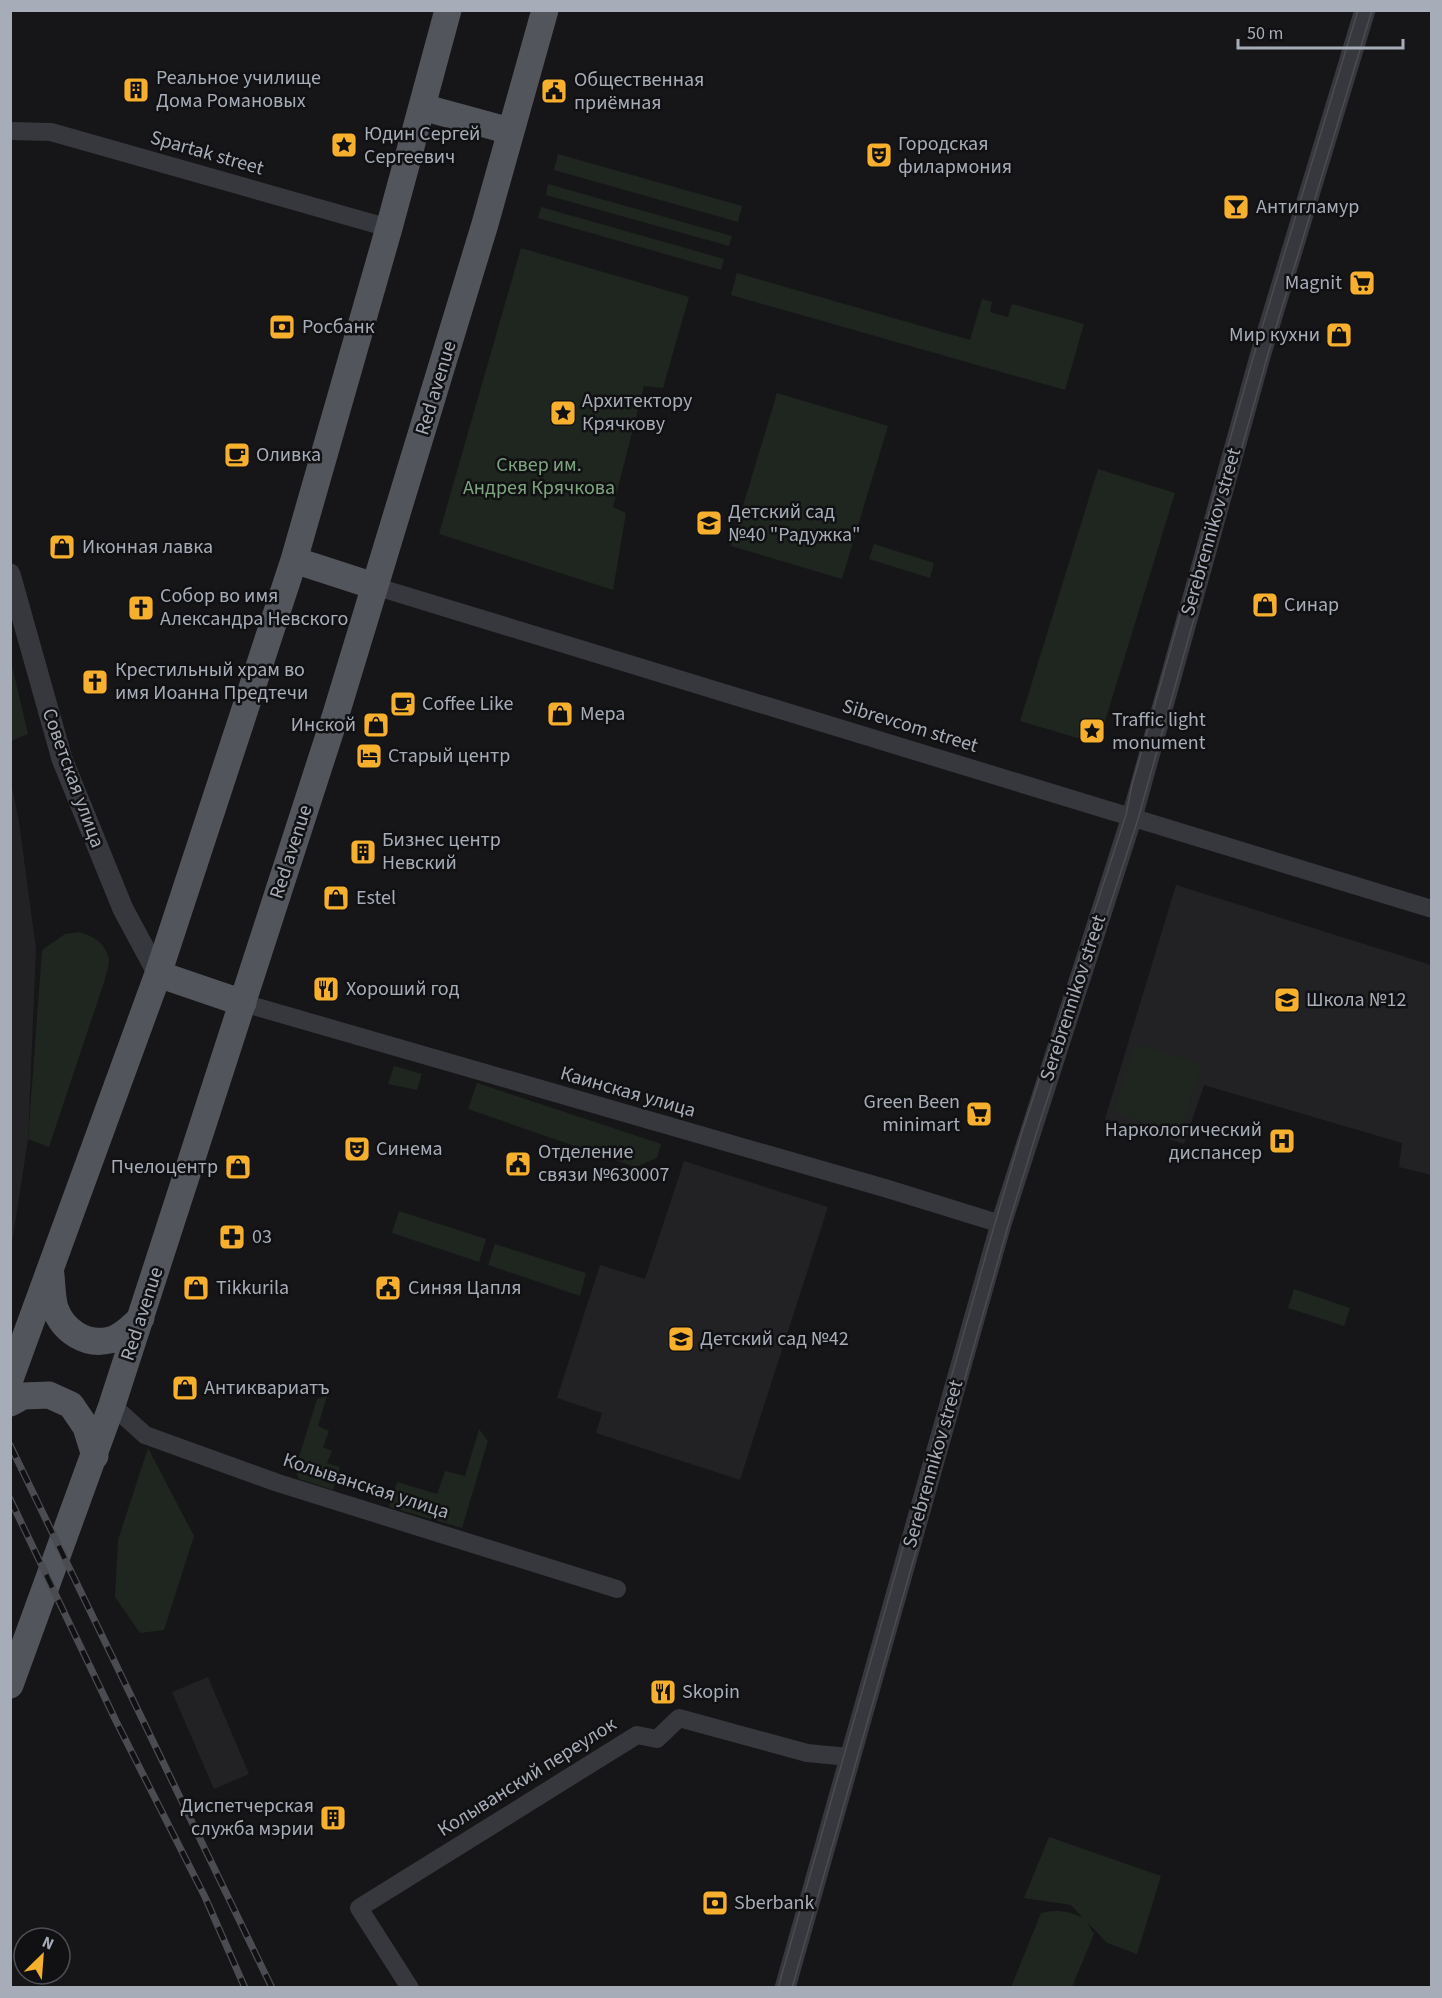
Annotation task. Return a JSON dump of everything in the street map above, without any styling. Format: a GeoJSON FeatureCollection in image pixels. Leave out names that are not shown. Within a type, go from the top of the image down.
{"type":"FeatureCollection","features":[{"type":"Feature","properties":{"kind":"main road"},"geometry":{"type":"LineString","coordinates":[[10,1379],[158,974],[294,560],[389,228],[448,10]]}},
{"type":"Feature","properties":{"kind":"main road","name":"Red avenue"},"geometry":{"type":"LineString","coordinates":[[10,1685],[95,1456],[336,714],[486,224],[545,10]]}},
{"type":"Feature","properties":{"kind":"main road"},"geometry":{"type":"LineString","coordinates":[[422,107],[510,131]]}},
{"type":"Feature","properties":{"kind":"main road"},"geometry":{"type":"LineString","coordinates":[[294,560],[374,586]]}},
{"type":"Feature","properties":{"kind":"main road"},"geometry":{"type":"LineString","coordinates":[[158,974],[243,1003]]}},
{"type":"Feature","properties":{"kind":"main road"},"geometry":{"type":"LineString","coordinates":[[50,1271],[55,1308],[68,1331],[91,1341],[112,1340],[128,1331],[141,1318]]}},
{"type":"Feature","properties":{"kind":"main road"},"geometry":{"type":"LineString","coordinates":[[10,1403],[23,1396],[49,1395],[71,1405],[86,1427],[95,1456]]}},
{"type":"Feature","properties":{"kind":"street","name":"Serebrennikov street"},"geometry":{"type":"LineString","coordinates":[[785,1988],[1001,1224],[1132,817],[1261,353],[1365,10]]}},
{"type":"Feature","properties":{"kind":"street","name":"Spartak street"},"geometry":{"type":"LineString","coordinates":[[10,131],[51,132],[389,228]]}},
{"type":"Feature","properties":{"kind":"street","name":"Советская улица"},"geometry":{"type":"LineString","coordinates":[[10,574],[62,759],[123,909],[158,974]]}},
{"type":"Feature","properties":{"kind":"street","name":"Sibrevcom street"},"geometry":{"type":"LineString","coordinates":[[374,586],[1431,909]]}},
{"type":"Feature","properties":{"kind":"street","name":"Каинская улица"},"geometry":{"type":"LineString","coordinates":[[243,1003],[1001,1224]]}},
{"type":"Feature","properties":{"kind":"street","name":"Колыванская улица"},"geometry":{"type":"LineString","coordinates":[[112,1405],[145,1435],[278,1483],[616,1589]]}},
{"type":"Feature","properties":{"kind":"street","name":"Колыванский переулок"},"geometry":{"type":"LineString","coordinates":[[410,1988],[359,1908],[637,1736],[657,1739],[680,1718],[807,1753],[849,1757]]}},
{"type":"Feature","properties":{"kind":"shaded area"},"geometry":{"type":"Polygon","coordinates":[[[11,782],[19,822],[36,949],[28,1139],[11,1250],[11,782]]]}},
{"type":"Feature","properties":{"kind":"shaded area","name":"Школа №12"},"geometry":{"type":"Polygon","coordinates":[[[1176,885],[1431,965],[1431,1175],[1399,1167],[1402,1143],[1204,1085],[1184,1144],[1105,1119],[1176,885]]]}},
{"type":"Feature","properties":{"kind":"shaded area","name":"Детский сад №42"},"geometry":{"type":"Polygon","coordinates":[[[684,1161],[828,1207],[740,1480],[596,1433],[602,1413],[557,1398],[600,1265],[645,1279],[684,1161]]]}},
{"type":"Feature","properties":{"kind":"shaded area"},"geometry":{"type":"Polygon","coordinates":[[[208,1677],[249,1774],[214,1789],[172,1692],[208,1677]]]}},
{"type":"Feature","properties":{"kind":"green space"},"geometry":{"type":"Polygon","coordinates":[[[558,154],[742,206],[738,222],[554,170],[558,154]]]}},
{"type":"Feature","properties":{"kind":"green space"},"geometry":{"type":"Polygon","coordinates":[[[548,184],[732,236],[729,246],[546,195],[548,184]]]}},
{"type":"Feature","properties":{"kind":"green space"},"geometry":{"type":"Polygon","coordinates":[[[541,207],[724,259],[721,270],[538,218],[541,207]]]}},
{"type":"Feature","properties":{"kind":"green space","name":"Сквер им. Андрея Крячкова"},"geometry":{"type":"Polygon","coordinates":[[[521,248],[689,297],[663,388],[644,386],[613,507],[626,513],[613,590],[439,534],[521,248]]]}},
{"type":"Feature","properties":{"kind":"green space"},"geometry":{"type":"Polygon","coordinates":[[[737,273],[970,340],[982,299],[992,302],[990,312],[1008,317],[1012,304],[1084,324],[1065,390],[731,295],[737,273]]]}},
{"type":"Feature","properties":{"kind":"green space"},"geometry":{"type":"Polygon","coordinates":[[[777,393],[888,426],[842,579],[731,546],[777,393]]]}},
{"type":"Feature","properties":{"kind":"green space"},"geometry":{"type":"Polygon","coordinates":[[[1098,469],[1175,493],[1098,744],[1020,721],[1098,469]]]}},
{"type":"Feature","properties":{"kind":"green space"},"geometry":{"type":"Polygon","coordinates":[[[874,544],[934,563],[930,578],[869,559],[874,544]]]}},
{"type":"Feature","properties":{"kind":"green space"},"geometry":{"type":"Polygon","coordinates":[[[11,661],[28,734],[10,741],[11,661]]]}},
{"type":"Feature","properties":{"kind":"green space"},"geometry":{"type":"Polygon","coordinates":[[[79,932],[94,938],[102,945],[109,962],[49,1147],[28,1139],[42,950],[65,934],[79,932]]]}},
{"type":"Feature","properties":{"kind":"green space"},"geometry":{"type":"Polygon","coordinates":[[[1135,1044],[1202,1065],[1180,1134],[1113,1113],[1135,1044]]]}},
{"type":"Feature","properties":{"kind":"green space"},"geometry":{"type":"Polygon","coordinates":[[[394,1066],[422,1074],[417,1090],[388,1084],[394,1066]]]}},
{"type":"Feature","properties":{"kind":"green space"},"geometry":{"type":"Polygon","coordinates":[[[477,1083],[661,1144],[657,1158],[635,1167],[468,1109],[477,1083]]]}},
{"type":"Feature","properties":{"kind":"green space"},"geometry":{"type":"Polygon","coordinates":[[[399,1211],[486,1239],[479,1262],[392,1233],[399,1211]]]}},
{"type":"Feature","properties":{"kind":"green space"},"geometry":{"type":"Polygon","coordinates":[[[495,1244],[586,1273],[580,1296],[488,1265],[495,1244]]]}},
{"type":"Feature","properties":{"kind":"green space"},"geometry":{"type":"Polygon","coordinates":[[[1294,1289],[1350,1308],[1344,1326],[1288,1308],[1294,1289]]]}},
{"type":"Feature","properties":{"kind":"green space"},"geometry":{"type":"Polygon","coordinates":[[[327,1396],[318,1426],[329,1431],[323,1447],[332,1451],[327,1463],[340,1467],[333,1490],[299,1479],[295,1470],[317,1399],[327,1396]]]}},
{"type":"Feature","properties":{"kind":"green space"},"geometry":{"type":"Polygon","coordinates":[[[479,1429],[488,1441],[462,1528],[389,1507],[397,1482],[437,1494],[445,1471],[465,1476],[479,1429]]]}},
{"type":"Feature","properties":{"kind":"green space"},"geometry":{"type":"Polygon","coordinates":[[[148,1448],[194,1536],[164,1630],[140,1633],[115,1597],[118,1540],[148,1448]]]}},
{"type":"Feature","properties":{"kind":"green space"},"geometry":{"type":"Polygon","coordinates":[[[1049,1837],[1161,1876],[1137,1954],[1107,1943],[1087,1922],[1094,1934],[1072,1987],[1011,1987],[1041,1913],[1062,1911],[1082,1917],[1071,1905],[1024,1898],[1049,1837]]]}},
{"type":"Feature","properties":{"kind":"tram line"},"geometry":{"type":"LineString","coordinates":[[778,1988],[995,1223],[1022,1132],[1126,815],[1132,785],[1255,351],[1358,10]]}},
{"type":"Feature","properties":{"kind":"tram line"},"geometry":{"type":"LineString","coordinates":[[792,1988],[1008,1226],[1138,819],[1268,354],[1372,10]]}},
{"type":"Feature","properties":{"kind":"railway"},"geometry":{"type":"LineString","coordinates":[[10,1445],[272,1988]]}},
{"type":"Feature","properties":{"kind":"railway"},"geometry":{"type":"LineString","coordinates":[[10,1499],[116,1721],[205,1897],[245,1988]]}},
{"type":"Feature","properties":{"kind":"place","name":"Реальное училище Дома Романовых"},"geometry":{"type":"Point","coordinates":[136,90]}},
{"type":"Feature","properties":{"kind":"place","name":"Общественная приёмная"},"geometry":{"type":"Point","coordinates":[554,91]}},
{"type":"Feature","properties":{"kind":"place","name":"Юдин Сергей Сергеевич"},"geometry":{"type":"Point","coordinates":[344,145]}},
{"type":"Feature","properties":{"kind":"place","name":"Городская филармония"},"geometry":{"type":"Point","coordinates":[879,155]}},
{"type":"Feature","properties":{"kind":"place","name":"Антигламур"},"geometry":{"type":"Point","coordinates":[1236,207]}},
{"type":"Feature","properties":{"kind":"place","name":"Magnit"},"geometry":{"type":"Point","coordinates":[1362,283]}},
{"type":"Feature","properties":{"kind":"place","name":"Росбанк"},"geometry":{"type":"Point","coordinates":[282,327]}},
{"type":"Feature","properties":{"kind":"place","name":"Мир кухни"},"geometry":{"type":"Point","coordinates":[1339,335]}},
{"type":"Feature","properties":{"kind":"place","name":"Архитектору Крячкову"},"geometry":{"type":"Point","coordinates":[563,413]}},
{"type":"Feature","properties":{"kind":"place","name":"Оливка"},"geometry":{"type":"Point","coordinates":[237,455]}},
{"type":"Feature","properties":{"kind":"place","name":"Детский сад №40 \"Радужка\""},"geometry":{"type":"Point","coordinates":[709,523]}},
{"type":"Feature","properties":{"kind":"place","name":"Иконная лавка"},"geometry":{"type":"Point","coordinates":[62,547]}},
{"type":"Feature","properties":{"kind":"place","name":"Синар"},"geometry":{"type":"Point","coordinates":[1265,605]}},
{"type":"Feature","properties":{"kind":"place","name":"Собор во имя Александра Невского"},"geometry":{"type":"Point","coordinates":[141,608]}},
{"type":"Feature","properties":{"kind":"place","name":"Крестильный храм во имя Иоанна Предтечи"},"geometry":{"type":"Point","coordinates":[95,682]}},
{"type":"Feature","properties":{"kind":"place","name":"Coffee Like"},"geometry":{"type":"Point","coordinates":[403,704]}},
{"type":"Feature","properties":{"kind":"place","name":"Мера"},"geometry":{"type":"Point","coordinates":[560,714]}},
{"type":"Feature","properties":{"kind":"place","name":"Инской"},"geometry":{"type":"Point","coordinates":[376,725]}},
{"type":"Feature","properties":{"kind":"place","name":"Traffic light monument"},"geometry":{"type":"Point","coordinates":[1092,731]}},
{"type":"Feature","properties":{"kind":"place","name":"Старый центр"},"geometry":{"type":"Point","coordinates":[369,756]}},
{"type":"Feature","properties":{"kind":"place","name":"Бизнес центр Невский"},"geometry":{"type":"Point","coordinates":[363,852]}},
{"type":"Feature","properties":{"kind":"place","name":"Estel"},"geometry":{"type":"Point","coordinates":[336,898]}},
{"type":"Feature","properties":{"kind":"place","name":"Хороший год"},"geometry":{"type":"Point","coordinates":[326,989]}},
{"type":"Feature","properties":{"kind":"place","name":"Школа №12"},"geometry":{"type":"Point","coordinates":[1287,1000]}},
{"type":"Feature","properties":{"kind":"place","name":"Green Been minimart"},"geometry":{"type":"Point","coordinates":[979,1114]}},
{"type":"Feature","properties":{"kind":"place","name":"Наркологический диспансер"},"geometry":{"type":"Point","coordinates":[1282,1141]}},
{"type":"Feature","properties":{"kind":"place","name":"Синема"},"geometry":{"type":"Point","coordinates":[357,1149]}},
{"type":"Feature","properties":{"kind":"place","name":"Отделение связи №630007"},"geometry":{"type":"Point","coordinates":[518,1164]}},
{"type":"Feature","properties":{"kind":"place","name":"Пчелоцентр"},"geometry":{"type":"Point","coordinates":[238,1167]}},
{"type":"Feature","properties":{"kind":"place","name":"03"},"geometry":{"type":"Point","coordinates":[232,1237]}},
{"type":"Feature","properties":{"kind":"place","name":"Tikkurila"},"geometry":{"type":"Point","coordinates":[196,1288]}},
{"type":"Feature","properties":{"kind":"place","name":"Синяя Цапля"},"geometry":{"type":"Point","coordinates":[388,1288]}},
{"type":"Feature","properties":{"kind":"place","name":"Детский сад №42"},"geometry":{"type":"Point","coordinates":[681,1339]}},
{"type":"Feature","properties":{"kind":"place","name":"Антиквариатъ"},"geometry":{"type":"Point","coordinates":[185,1388]}},
{"type":"Feature","properties":{"kind":"place","name":"Skopin"},"geometry":{"type":"Point","coordinates":[663,1692]}},
{"type":"Feature","properties":{"kind":"place","name":"Диспетчерская служба мэрии"},"geometry":{"type":"Point","coordinates":[333,1818]}},
{"type":"Feature","properties":{"kind":"place","name":"Sberbank"},"geometry":{"type":"Point","coordinates":[715,1903]}}]}
